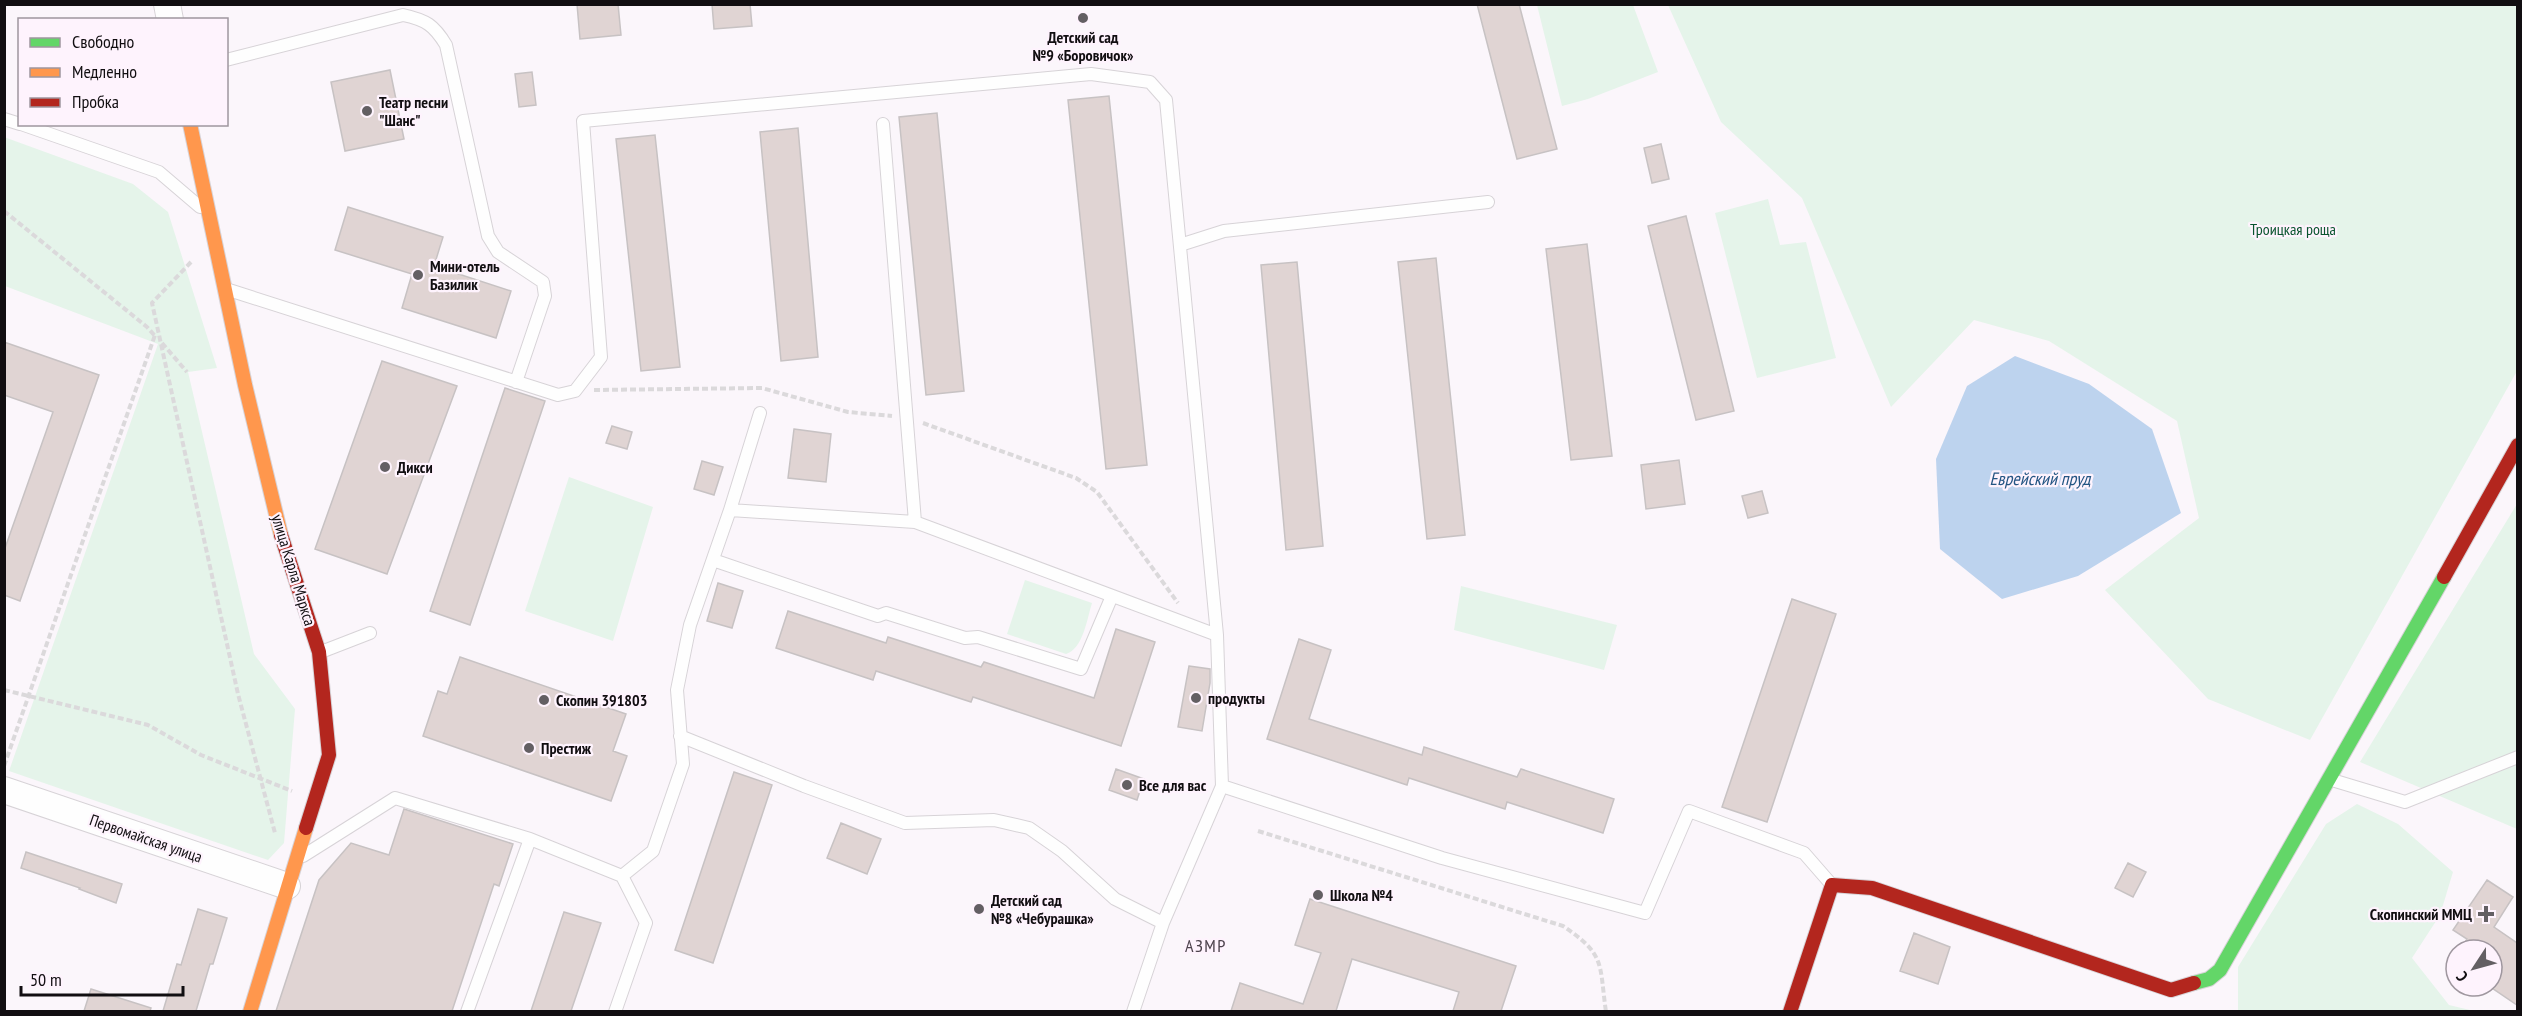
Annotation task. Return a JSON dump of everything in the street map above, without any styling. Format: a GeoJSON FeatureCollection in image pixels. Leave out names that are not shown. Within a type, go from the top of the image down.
{"type":"FeatureCollection","features":[{"type":"Feature","properties":{"kind":"street","name":"улица Карла Маркса"},"geometry":{"type":"LineString","coordinates":[[190,126],[207,213],[285,550],[319,652],[330,755],[287,886],[250,1011]]}},
{"type":"Feature","properties":{"kind":"street"},"geometry":{"type":"LineString","coordinates":[[1790,1011],[1832,885],[1872,888],[2171,990],[2209,980],[2220,969],[2331,780],[2517,445]]}},
{"type":"Feature","properties":{"kind":"street","name":"Первомайская улица"},"geometry":{"type":"LineString","coordinates":[[4,790],[287,886]]}},
{"type":"Feature","properties":{"kind":"lane"},"geometry":{"type":"LineString","coordinates":[[228,59],[403,15],[422,19],[437,31],[446,45],[488,236],[498,252],[543,282],[545,296],[516,382]]}},
{"type":"Feature","properties":{"kind":"lane"},"geometry":{"type":"LineString","coordinates":[[224,289],[558,395],[574,391],[601,357],[583,120],[1091,74],[1150,82],[1166,100],[1218,635],[1222,786],[1163,923],[1133,1011]]}},
{"type":"Feature","properties":{"kind":"lane"},"geometry":{"type":"LineString","coordinates":[[883,124],[915,522]]}},
{"type":"Feature","properties":{"kind":"lane"},"geometry":{"type":"LineString","coordinates":[[26,126],[159,172],[207,213]]}},
{"type":"Feature","properties":{"kind":"lane"},"geometry":{"type":"LineString","coordinates":[[1180,245],[1224,231],[1488,202]]}},
{"type":"Feature","properties":{"kind":"lane"},"geometry":{"type":"LineString","coordinates":[[622,876],[653,851],[683,764],[677,690],[690,625],[730,510],[760,413]]}},
{"type":"Feature","properties":{"kind":"lane"},"geometry":{"type":"LineString","coordinates":[[730,510],[915,522],[1218,635]]}},
{"type":"Feature","properties":{"kind":"lane"},"geometry":{"type":"LineString","coordinates":[[713,560],[878,616],[886,613],[965,638],[978,637],[1081,669],[1112,596]]}},
{"type":"Feature","properties":{"kind":"lane"},"geometry":{"type":"LineString","coordinates":[[319,652],[370,633]]}},
{"type":"Feature","properties":{"kind":"lane"},"geometry":{"type":"LineString","coordinates":[[680,736],[804,786],[905,823],[994,820],[1029,828],[1062,851],[1115,899],[1163,923]]}},
{"type":"Feature","properties":{"kind":"lane"},"geometry":{"type":"LineString","coordinates":[[2331,780],[2405,802],[2517,757]]}},
{"type":"Feature","properties":{"kind":"lane"},"geometry":{"type":"LineString","coordinates":[[1222,786],[1442,858],[1645,913],[1689,812],[1804,853],[1832,885]]}},
{"type":"Feature","properties":{"kind":"lane"},"geometry":{"type":"LineString","coordinates":[[295,861],[395,798],[530,839],[622,876],[646,923],[615,1011]]}},
{"type":"Feature","properties":{"kind":"lane"},"geometry":{"type":"LineString","coordinates":[[467,1011],[530,839]]}},
{"type":"Feature","properties":{"kind":"path"},"geometry":{"type":"LineString","coordinates":[[4,211],[147,327],[188,372]]}},
{"type":"Feature","properties":{"kind":"path"},"geometry":{"type":"LineString","coordinates":[[213,239],[152,303],[238,694],[276,835]]}},
{"type":"Feature","properties":{"kind":"path"},"geometry":{"type":"LineString","coordinates":[[4,766],[155,335]]}},
{"type":"Feature","properties":{"kind":"path"},"geometry":{"type":"LineString","coordinates":[[574,391],[762,388],[848,412],[906,417],[1076,478],[1097,492],[1197,627]]}},
{"type":"Feature","properties":{"kind":"path"},"geometry":{"type":"LineString","coordinates":[[4,690],[148,725],[201,755],[315,800]]}},
{"type":"Feature","properties":{"kind":"path"},"geometry":{"type":"LineString","coordinates":[[1258,831],[1563,926],[1587,942],[1599,957],[1606,1011]]}},
{"type":"Feature","properties":{"kind":"green space"},"geometry":{"type":"Polygon","coordinates":[[[1537,5],[1633,5],[1658,72],[1588,99],[1562,106],[1537,5]]]}},
{"type":"Feature","properties":{"kind":"green space","name":"Троицкая роща"},"geometry":{"type":"Polygon","coordinates":[[[1668,5],[2517,5],[2517,371],[2310,740],[2208,699],[2105,590],[2199,518],[2177,421],[2049,341],[1974,320],[1891,407],[1802,198],[1721,122],[1668,5]]]}},
{"type":"Feature","properties":{"kind":"green space"},"geometry":{"type":"Polygon","coordinates":[[[4,137],[133,184],[168,212],[217,368],[188,372],[254,654],[295,709],[284,843],[268,860],[9,771],[158,344],[5,286],[4,137]]]}},
{"type":"Feature","properties":{"kind":"green space"},"geometry":{"type":"Polygon","coordinates":[[[1768,199],[1780,245],[1806,242],[1836,358],[1757,378],[1715,213],[1768,199]]]}},
{"type":"Feature","properties":{"kind":"green space"},"geometry":{"type":"Polygon","coordinates":[[[569,477],[653,507],[613,641],[525,611],[569,477]]]}},
{"type":"Feature","properties":{"kind":"green space"},"geometry":{"type":"Polygon","coordinates":[[[2517,504],[2517,829],[2360,762],[2517,504]]]}},
{"type":"Feature","properties":{"kind":"green space"},"geometry":{"type":"Polygon","coordinates":[[[1025,580],[1092,603],[1084,633],[1072,651],[1066,654],[1007,634],[1025,580]]]}},
{"type":"Feature","properties":{"kind":"green space"},"geometry":{"type":"Polygon","coordinates":[[[1461,586],[1617,625],[1604,670],[1454,630],[1461,586]]]}},
{"type":"Feature","properties":{"kind":"green space"},"geometry":{"type":"Polygon","coordinates":[[[2357,804],[2398,824],[2453,872],[2440,915],[2412,958],[2449,1005],[2474,1011],[2238,1012],[2238,967],[2326,824],[2357,804]]]}},
{"type":"Feature","properties":{"kind":"water","name":"Еврейский пруд"},"geometry":{"type":"Polygon","coordinates":[[[2015,356],[2089,384],[2152,429],[2181,513],[2078,576],[2002,599],[1940,549],[1936,459],[1967,386],[2015,356]]]}},
{"type":"Feature","properties":{"kind":"building"},"geometry":{"type":"Polygon","coordinates":[[[577,4],[618,4],[621,35],[580,39],[577,4]]]}},
{"type":"Feature","properties":{"kind":"building"},"geometry":{"type":"Polygon","coordinates":[[[712,4],[750,4],[752,26],[714,29],[712,4]]]}},
{"type":"Feature","properties":{"kind":"building"},"geometry":{"type":"Polygon","coordinates":[[[1477,4],[1519,4],[1557,149],[1517,159],[1477,4]]]}},
{"type":"Feature","properties":{"kind":"building","name":"Театр песни \"Шанс\""},"geometry":{"type":"Polygon","coordinates":[[[390,70],[404,139],[345,151],[331,82],[390,70]]]}},
{"type":"Feature","properties":{"kind":"building"},"geometry":{"type":"Polygon","coordinates":[[[532,72],[536,105],[519,107],[515,74],[532,72]]]}},
{"type":"Feature","properties":{"kind":"building"},"geometry":{"type":"Polygon","coordinates":[[[1109,96],[1147,465],[1106,469],[1068,100],[1109,96]]]}},
{"type":"Feature","properties":{"kind":"building"},"geometry":{"type":"Polygon","coordinates":[[[937,113],[964,391],[926,395],[899,117],[937,113]]]}},
{"type":"Feature","properties":{"kind":"building"},"geometry":{"type":"Polygon","coordinates":[[[798,128],[818,357],[781,361],[760,132],[798,128]]]}},
{"type":"Feature","properties":{"kind":"building"},"geometry":{"type":"Polygon","coordinates":[[[655,135],[680,367],[641,371],[616,139],[655,135]]]}},
{"type":"Feature","properties":{"kind":"building"},"geometry":{"type":"Polygon","coordinates":[[[1661,144],[1669,179],[1652,183],[1644,148],[1661,144]]]}},
{"type":"Feature","properties":{"kind":"building"},"geometry":{"type":"Polygon","coordinates":[[[348,207],[443,237],[434,266],[511,291],[496,338],[402,308],[412,274],[335,250],[348,207]]]}},
{"type":"Feature","properties":{"kind":"building"},"geometry":{"type":"Polygon","coordinates":[[[1686,216],[1734,411],[1696,420],[1648,226],[1686,216]]]}},
{"type":"Feature","properties":{"kind":"building"},"geometry":{"type":"Polygon","coordinates":[[[1587,244],[1612,456],[1571,460],[1546,249],[1587,244]]]}},
{"type":"Feature","properties":{"kind":"building"},"geometry":{"type":"Polygon","coordinates":[[[1436,258],[1465,535],[1427,539],[1398,262],[1436,258]]]}},
{"type":"Feature","properties":{"kind":"building"},"geometry":{"type":"Polygon","coordinates":[[[1297,262],[1323,546],[1286,550],[1261,265],[1297,262]]]}},
{"type":"Feature","properties":{"kind":"building"},"geometry":{"type":"Polygon","coordinates":[[[4,342],[99,375],[20,601],[4,595],[4,551],[53,412],[4,395],[4,342]]]}},
{"type":"Feature","properties":{"kind":"building","name":"Дикси"},"geometry":{"type":"Polygon","coordinates":[[[382,361],[457,386],[387,574],[315,549],[382,361]]]}},
{"type":"Feature","properties":{"kind":"building"},"geometry":{"type":"Polygon","coordinates":[[[505,388],[545,401],[470,625],[430,611],[505,388]]]}},
{"type":"Feature","properties":{"kind":"building"},"geometry":{"type":"Polygon","coordinates":[[[612,426],[632,432],[627,449],[606,443],[612,426]]]}},
{"type":"Feature","properties":{"kind":"building"},"geometry":{"type":"Polygon","coordinates":[[[794,429],[831,434],[826,482],[788,478],[794,429]]]}},
{"type":"Feature","properties":{"kind":"building"},"geometry":{"type":"Polygon","coordinates":[[[1679,460],[1685,504],[1646,509],[1641,465],[1679,460]]]}},
{"type":"Feature","properties":{"kind":"building"},"geometry":{"type":"Polygon","coordinates":[[[702,461],[723,467],[714,495],[694,489],[702,461]]]}},
{"type":"Feature","properties":{"kind":"building"},"geometry":{"type":"Polygon","coordinates":[[[1762,491],[1768,513],[1748,518],[1742,496],[1762,491]]]}},
{"type":"Feature","properties":{"kind":"building"},"geometry":{"type":"Polygon","coordinates":[[[718,583],[743,591],[732,628],[707,621],[718,583]]]}},
{"type":"Feature","properties":{"kind":"building"},"geometry":{"type":"Polygon","coordinates":[[[1792,599],[1836,614],[1767,822],[1722,807],[1792,599]]]}},
{"type":"Feature","properties":{"kind":"building"},"geometry":{"type":"Polygon","coordinates":[[[788,611],[886,643],[888,637],[981,667],[984,662],[1094,698],[1116,629],[1155,642],[1121,746],[973,697],[971,702],[876,671],[873,680],[776,648],[788,611]]]}},
{"type":"Feature","properties":{"kind":"building"},"geometry":{"type":"Polygon","coordinates":[[[1299,639],[1331,650],[1309,719],[1422,755],[1424,747],[1517,777],[1521,769],[1614,799],[1603,833],[1507,802],[1505,809],[1409,778],[1407,785],[1267,739],[1299,639]]]}},
{"type":"Feature","properties":{"kind":"building"},"geometry":{"type":"Polygon","coordinates":[[[460,657],[626,714],[613,751],[627,756],[611,801],[423,736],[438,691],[447,694],[460,657]]]}},
{"type":"Feature","properties":{"kind":"building","name":"продукты"},"geometry":{"type":"Polygon","coordinates":[[[1189,666],[1210,669],[1202,731],[1178,727],[1189,666]]]}},
{"type":"Feature","properties":{"kind":"building","name":"Все для вас"},"geometry":{"type":"Polygon","coordinates":[[[1116,769],[1144,779],[1137,800],[1109,790],[1116,769]]]}},
{"type":"Feature","properties":{"kind":"building"},"geometry":{"type":"Polygon","coordinates":[[[734,772],[772,785],[713,963],[675,950],[734,772]]]}},
{"type":"Feature","properties":{"kind":"building"},"geometry":{"type":"Polygon","coordinates":[[[404,809],[513,844],[499,886],[494,884],[452,1011],[276,1011],[319,880],[351,843],[389,855],[404,809]]]}},
{"type":"Feature","properties":{"kind":"building"},"geometry":{"type":"Polygon","coordinates":[[[841,823],[881,839],[867,874],[827,858],[841,823]]]}},
{"type":"Feature","properties":{"kind":"building"},"geometry":{"type":"Polygon","coordinates":[[[26,852],[122,884],[116,903],[21,868],[26,852]]]}},
{"type":"Feature","properties":{"kind":"building"},"geometry":{"type":"Polygon","coordinates":[[[2128,863],[2146,872],[2133,897],[2115,888],[2128,863]]]}},
{"type":"Feature","properties":{"kind":"building"},"geometry":{"type":"Polygon","coordinates":[[[2487,880],[2513,897],[2494,927],[2517,943],[2517,1005],[2504,996],[2504,938],[2465,938],[2453,930],[2487,880]]]}},
{"type":"Feature","properties":{"kind":"building"},"geometry":{"type":"Polygon","coordinates":[[[1310,899],[1516,966],[1501,1011],[1453,1011],[1459,992],[1352,959],[1336,1011],[1231,1011],[1240,983],[1303,1004],[1321,953],[1295,945],[1310,899]]]}},
{"type":"Feature","properties":{"kind":"building"},"geometry":{"type":"Polygon","coordinates":[[[198,909],[227,918],[213,964],[210,964],[196,1011],[163,1011],[177,964],[181,965],[198,909]]]}},
{"type":"Feature","properties":{"kind":"building"},"geometry":{"type":"Polygon","coordinates":[[[564,912],[601,923],[571,1011],[531,1011],[564,912]]]}},
{"type":"Feature","properties":{"kind":"building"},"geometry":{"type":"Polygon","coordinates":[[[1914,933],[1950,947],[1938,984],[1900,971],[1914,933]]]}},
{"type":"Feature","properties":{"kind":"building"},"geometry":{"type":"Polygon","coordinates":[[[91,989],[151,1008],[150,1011],[84,1011],[91,989]]]}},
{"type":"Feature","properties":{"kind":"traffic: fast"},"geometry":{"type":"LineString","coordinates":[[2194,983],[2209,979],[2220,970],[2444,577]]}},
{"type":"Feature","properties":{"kind":"traffic: slow"},"geometry":{"type":"LineString","coordinates":[[190,126],[245,385],[281,535]]}},
{"type":"Feature","properties":{"kind":"traffic: slow"},"geometry":{"type":"LineString","coordinates":[[250,1012],[306,828]]}},
{"type":"Feature","properties":{"kind":"traffic: jam"},"geometry":{"type":"LineString","coordinates":[[2444,577],[2518,445]]}},
{"type":"Feature","properties":{"kind":"traffic: jam"},"geometry":{"type":"LineString","coordinates":[[281,535],[319,652],[329,755],[306,828]]}},
{"type":"Feature","properties":{"kind":"traffic: jam"},"geometry":{"type":"LineString","coordinates":[[1790,1012],[1832,885],[1872,888],[2171,990],[2194,983]]}},
{"type":"Feature","properties":{"kind":"place","name":"Детский сад №9 «Боровичок»"},"geometry":{"type":"Point","coordinates":[1083,18]}},
{"type":"Feature","properties":{"kind":"place","name":"Театр песни \"Шанс\""},"geometry":{"type":"Point","coordinates":[367,111]}},
{"type":"Feature","properties":{"kind":"place","name":"Мини-отель Базилик"},"geometry":{"type":"Point","coordinates":[418,275]}},
{"type":"Feature","properties":{"kind":"place","name":"Дикси"},"geometry":{"type":"Point","coordinates":[385,467]}},
{"type":"Feature","properties":{"kind":"place","name":"продукты"},"geometry":{"type":"Point","coordinates":[1196,698]}},
{"type":"Feature","properties":{"kind":"place","name":"Скопин 391803"},"geometry":{"type":"Point","coordinates":[544,700]}},
{"type":"Feature","properties":{"kind":"place","name":"Престиж"},"geometry":{"type":"Point","coordinates":[529,748]}},
{"type":"Feature","properties":{"kind":"place","name":"Все для вас"},"geometry":{"type":"Point","coordinates":[1127,785]}},
{"type":"Feature","properties":{"kind":"place","name":"Школа №4"},"geometry":{"type":"Point","coordinates":[1318,895]}},
{"type":"Feature","properties":{"kind":"place","name":"Детский сад №8 «Чебурашка»"},"geometry":{"type":"Point","coordinates":[979,909]}},
{"type":"Feature","properties":{"kind":"place","name":"Скопинский ММЦ"},"geometry":{"type":"Point","coordinates":[2486,914]}},
{"type":"Feature","properties":{"kind":"district","name":"АЗМР"},"geometry":{"type":"Point","coordinates":[1206,945]}}]}
